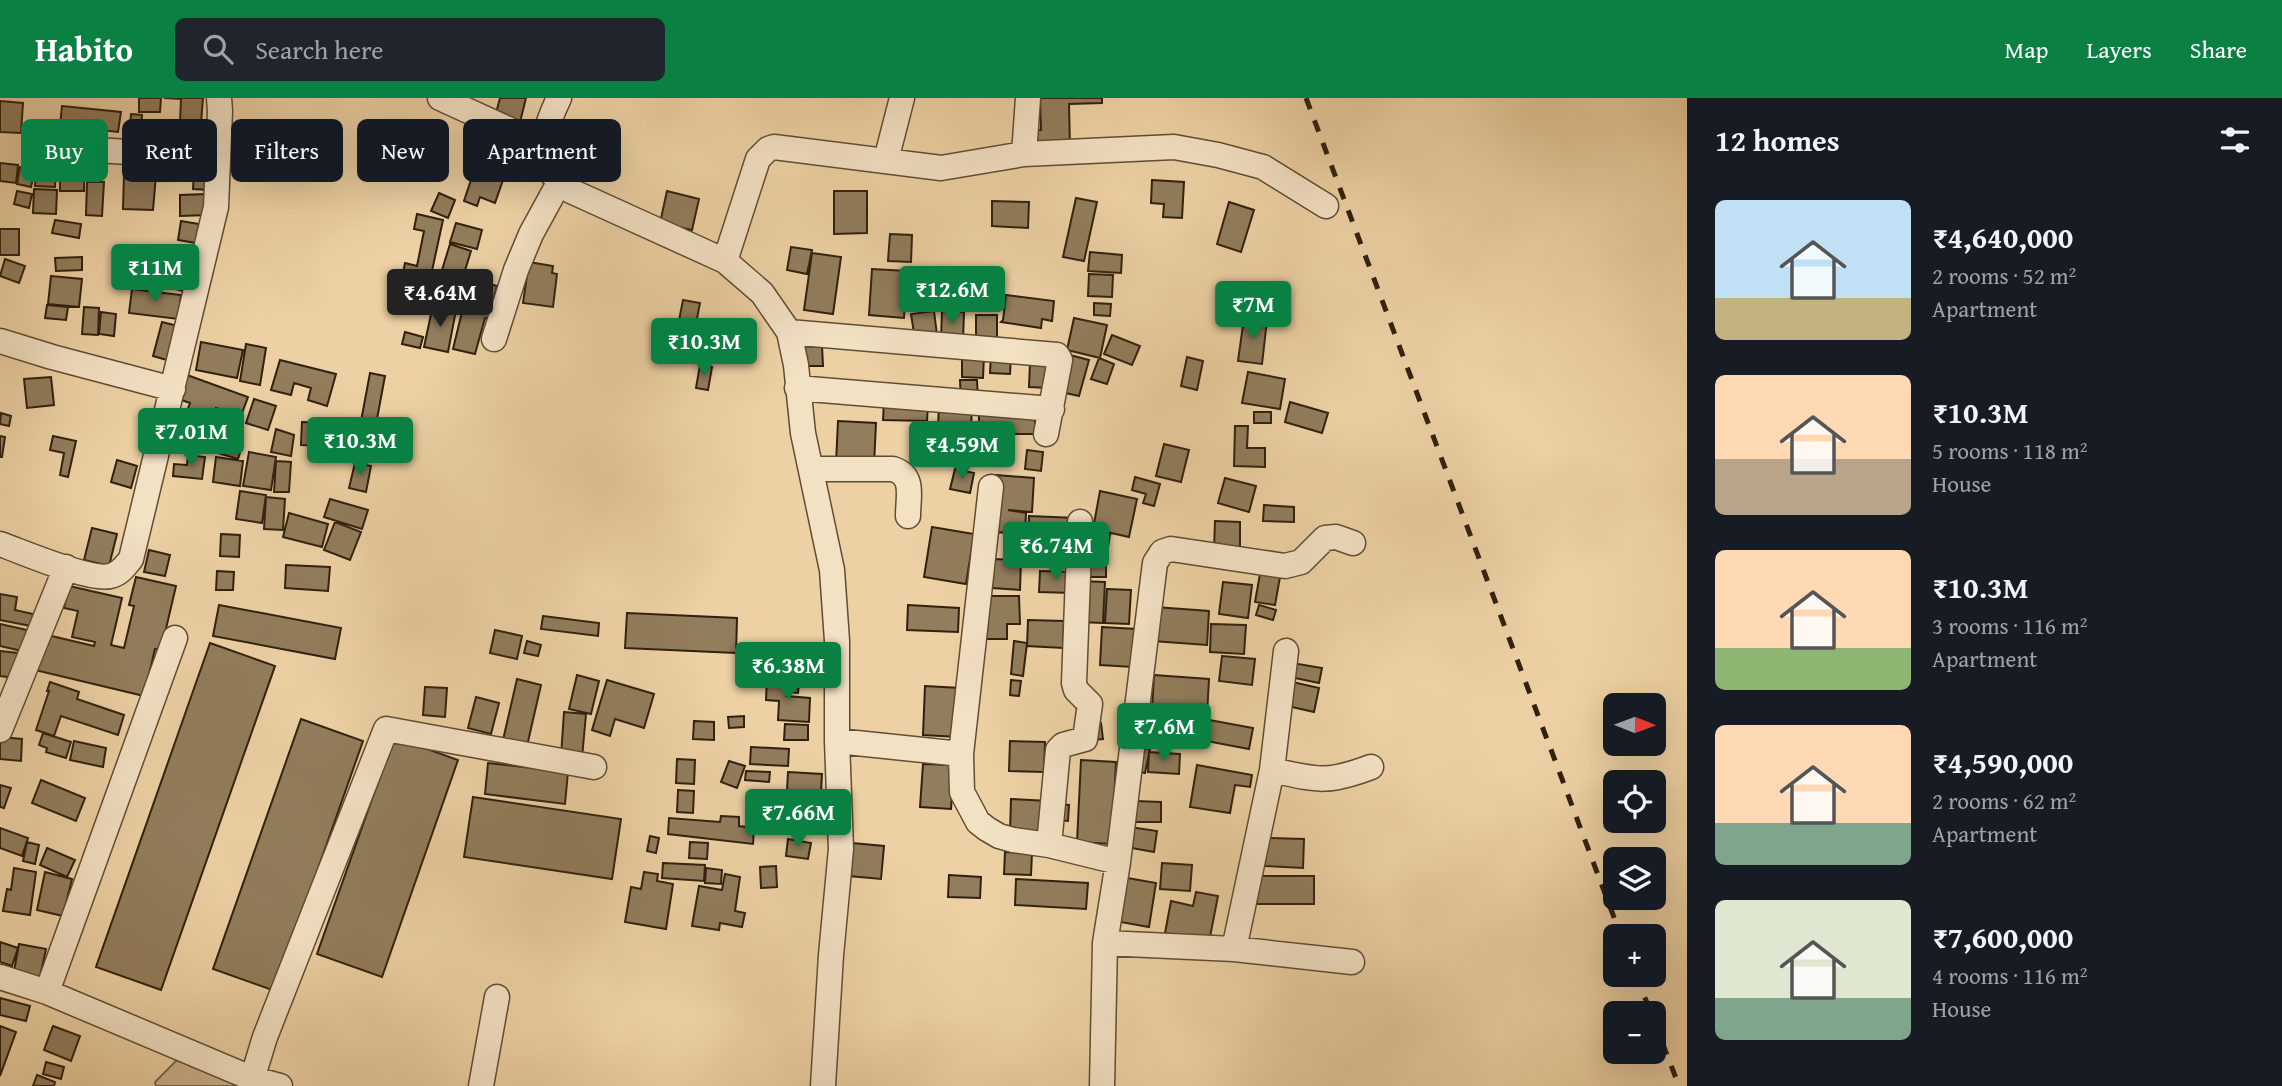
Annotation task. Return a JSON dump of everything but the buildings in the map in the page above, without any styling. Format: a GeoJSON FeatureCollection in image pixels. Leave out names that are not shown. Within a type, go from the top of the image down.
{"type":"FeatureCollection","features":[{"type":"Feature","properties":{"kind":"street"},"geometry":{"type":"LineString","coordinates":[[0,544],[93,576],[109,576],[120,572],[131,559],[216,207],[219,98]]}},
{"type":"Feature","properties":{"kind":"street"},"geometry":{"type":"LineString","coordinates":[[440,98],[486,119]]}},
{"type":"Feature","properties":{"kind":"street"},"geometry":{"type":"LineString","coordinates":[[550,119],[559,98]]}},
{"type":"Feature","properties":{"kind":"street"},"geometry":{"type":"LineString","coordinates":[[886,160],[902,98]]}},
{"type":"Feature","properties":{"kind":"street"},"geometry":{"type":"LineString","coordinates":[[1024,154],[1028,98]]}},
{"type":"Feature","properties":{"kind":"street"},"geometry":{"type":"LineString","coordinates":[[725,261],[758,159],[768,149],[780,146],[941,168],[1024,154],[1174,147],[1263,167],[1326,206]]}},
{"type":"Feature","properties":{"kind":"street"},"geometry":{"type":"LineString","coordinates":[[108,151],[218,158]]}},
{"type":"Feature","properties":{"kind":"street"},"geometry":{"type":"LineString","coordinates":[[494,338],[516,270],[531,234],[558,182]]}},
{"type":"Feature","properties":{"kind":"street"},"geometry":{"type":"LineString","coordinates":[[560,182],[572,191],[725,261],[762,293],[789,332],[796,365],[803,433],[832,570],[837,641],[837,741],[842,849],[822,1086]]}},
{"type":"Feature","properties":{"kind":"street"},"geometry":{"type":"LineString","coordinates":[[789,332],[1057,355],[1059,360],[1046,434]]}},
{"type":"Feature","properties":{"kind":"street"},"geometry":{"type":"LineString","coordinates":[[0,341],[173,389]]}},
{"type":"Feature","properties":{"kind":"street"},"geometry":{"type":"LineString","coordinates":[[797,388],[1052,409]]}},
{"type":"Feature","properties":{"kind":"street"},"geometry":{"type":"LineString","coordinates":[[811,469],[893,469],[901,472],[907,477],[908,483],[908,516]]}},
{"type":"Feature","properties":{"kind":"street"},"geometry":{"type":"LineString","coordinates":[[991,486],[961,754],[962,792],[978,822],[999,836],[1118,862]]}},
{"type":"Feature","properties":{"kind":"street"},"geometry":{"type":"LineString","coordinates":[[1049,845],[1058,750],[1063,745],[1085,739],[1090,711],[1090,704],[1076,690],[1074,683],[1080,522]]}},
{"type":"Feature","properties":{"kind":"street"},"geometry":{"type":"LineString","coordinates":[[1102,1086],[1105,943],[1118,862],[1155,563],[1162,552],[1171,549],[1285,566],[1301,562],[1325,538],[1336,537],[1353,543]]}},
{"type":"Feature","properties":{"kind":"street"},"geometry":{"type":"LineString","coordinates":[[0,730],[66,567]]}},
{"type":"Feature","properties":{"kind":"street"},"geometry":{"type":"LineString","coordinates":[[47,992],[175,638]]}},
{"type":"Feature","properties":{"kind":"street"},"geometry":{"type":"LineString","coordinates":[[1234,949],[1272,770],[1286,651]]}},
{"type":"Feature","properties":{"kind":"street"},"geometry":{"type":"LineString","coordinates":[[256,1065],[386,729],[594,767]]}},
{"type":"Feature","properties":{"kind":"street"},"geometry":{"type":"LineString","coordinates":[[837,741],[961,754]]}},
{"type":"Feature","properties":{"kind":"street"},"geometry":{"type":"LineString","coordinates":[[1272,770],[1331,779],[1371,767]]}},
{"type":"Feature","properties":{"kind":"street"},"geometry":{"type":"LineString","coordinates":[[1105,943],[1234,949],[1352,962]]}},
{"type":"Feature","properties":{"kind":"street"},"geometry":{"type":"LineString","coordinates":[[0,977],[256,1065],[281,1086]]}},
{"type":"Feature","properties":{"kind":"street"},"geometry":{"type":"LineString","coordinates":[[481,1086],[497,997]]}},
{"type":"Feature","properties":{"kind":"shaded area"},"geometry":{"type":"Polygon","coordinates":[[[180,1057],[244,1086],[156,1086],[155,1082],[180,1057]]]}},
{"type":"Feature","properties":{"kind":"railway"},"geometry":{"type":"LineString","coordinates":[[1306,98],[1616,924]]}},
{"type":"Feature","properties":{"kind":"railway"},"geometry":{"type":"LineString","coordinates":[[1641,987],[1646,1001]]}},
{"type":"Feature","properties":{"kind":"railway"},"geometry":{"type":"LineString","coordinates":[[1666,1052],[1679,1086]]}}]}
